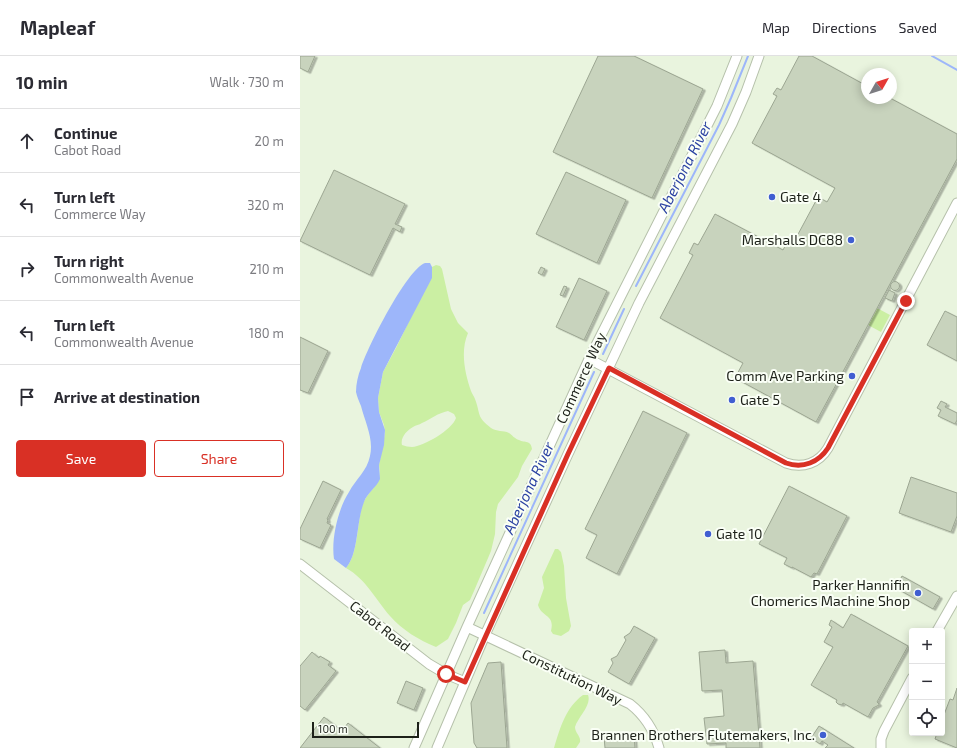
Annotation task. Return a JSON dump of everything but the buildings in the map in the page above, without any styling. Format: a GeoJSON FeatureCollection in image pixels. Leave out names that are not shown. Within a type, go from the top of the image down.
{"type":"FeatureCollection","features":[{"type":"Feature","properties":{"kind":"street","name":"Commerce Way"},"geometry":{"type":"LineString","coordinates":[[414,748],[467,627],[589,359],[717,106],[737,56]]}},
{"type":"Feature","properties":{"kind":"street","name":"Commerce Way"},"geometry":{"type":"LineString","coordinates":[[437,748],[465,682],[568,454],[640,303],[732,124],[746,92],[759,56]]}},
{"type":"Feature","properties":{"kind":"street"},"geometry":{"type":"LineString","coordinates":[[589,359],[609,368],[786,463],[800,465],[813,462],[822,456],[828,448],[957,203]]}},
{"type":"Feature","properties":{"kind":"street","name":"Cabot Road"},"geometry":{"type":"LineString","coordinates":[[300,564],[429,664],[446,674],[465,682]]}},
{"type":"Feature","properties":{"kind":"street"},"geometry":{"type":"LineString","coordinates":[[939,628],[957,596]]}},
{"type":"Feature","properties":{"kind":"street","name":"Constitution Way"},"geometry":{"type":"LineString","coordinates":[[467,627],[630,704],[647,721],[659,748]]}},
{"type":"Feature","properties":{"kind":"street"},"geometry":{"type":"LineString","coordinates":[[881,748],[881,739],[884,731],[909,684]]}},
{"type":"Feature","properties":{"kind":"green space"},"geometry":{"type":"Polygon","coordinates":[[[436,265],[440,266],[442,269],[451,309],[458,323],[468,333],[464,347],[465,370],[471,392],[475,399],[481,418],[491,428],[498,431],[507,432],[515,438],[529,443],[532,449],[522,466],[518,477],[498,504],[495,534],[491,551],[470,600],[463,605],[448,639],[436,647],[417,638],[400,626],[390,616],[365,584],[346,568],[353,555],[362,506],[379,478],[379,465],[385,433],[384,425],[379,412],[378,398],[383,372],[432,274],[432,267],[436,265]],[[448,411],[444,412],[411,428],[403,437],[402,445],[411,447],[417,446],[437,437],[453,423],[456,418],[454,414],[448,411]]]}},
{"type":"Feature","properties":{"kind":"green space"},"geometry":{"type":"Polygon","coordinates":[[[877,308],[890,315],[881,332],[868,325],[877,308]]]}},
{"type":"Feature","properties":{"kind":"green space"},"geometry":{"type":"Polygon","coordinates":[[[555,549],[558,549],[561,552],[564,566],[566,598],[571,626],[569,631],[561,636],[553,634],[551,631],[552,626],[550,619],[542,612],[538,605],[544,588],[542,577],[555,549]]]}},
{"type":"Feature","properties":{"kind":"green space"},"geometry":{"type":"Polygon","coordinates":[[[583,695],[588,695],[589,699],[575,727],[580,738],[580,742],[576,748],[554,748],[564,718],[572,706],[583,695]]]}},
{"type":"Feature","properties":{"kind":"water"},"geometry":{"type":"Polygon","coordinates":[[[425,263],[430,263],[432,267],[432,278],[383,372],[378,398],[379,412],[385,430],[384,445],[379,465],[380,479],[364,502],[361,510],[353,554],[346,568],[334,559],[333,551],[336,524],[345,499],[369,461],[371,450],[368,431],[356,392],[358,377],[371,344],[388,310],[408,279],[417,268],[425,263]]]}},
{"type":"Feature","properties":{"kind":"waterway","name":"Aberjona River"},"geometry":{"type":"LineString","coordinates":[[636,286],[719,125],[748,56]]}},
{"type":"Feature","properties":{"kind":"waterway"},"geometry":{"type":"LineString","coordinates":[[932,56],[957,70]]}},
{"type":"Feature","properties":{"kind":"waterway","name":"Aberjona River"},"geometry":{"type":"LineString","coordinates":[[603,354],[624,309]]}},
{"type":"Feature","properties":{"kind":"waterway","name":"Aberjona River"},"geometry":{"type":"LineString","coordinates":[[484,613],[594,372]]}},
{"type":"Feature","properties":{"kind":"place","name":"Gate 4"},"geometry":{"type":"Point","coordinates":[772,197]}},
{"type":"Feature","properties":{"kind":"place","name":"Marshalls DC88"},"geometry":{"type":"Point","coordinates":[851,240]}},
{"type":"Feature","properties":{"kind":"place","name":"Comm Ave Parking"},"geometry":{"type":"Point","coordinates":[852,376]}},
{"type":"Feature","properties":{"kind":"place","name":"Gate 5"},"geometry":{"type":"Point","coordinates":[732,400]}},
{"type":"Feature","properties":{"kind":"place","name":"Gate 10"},"geometry":{"type":"Point","coordinates":[708,534]}},
{"type":"Feature","properties":{"kind":"place","name":"Parker Hannifin Chomerics Machine Shop"},"geometry":{"type":"Point","coordinates":[918,593]}},
{"type":"Feature","properties":{"kind":"place","name":"Brannen Brothers Flutemakers, Inc."},"geometry":{"type":"Point","coordinates":[823,735]}},
{"type":"Feature","properties":{"kind":"route"},"geometry":{"type":"LineString","coordinates":[[446,674],[465,682],[568,454],[609,368],[786,463],[793,465],[804,465],[819,458],[828,448],[906,301]]}}]}
